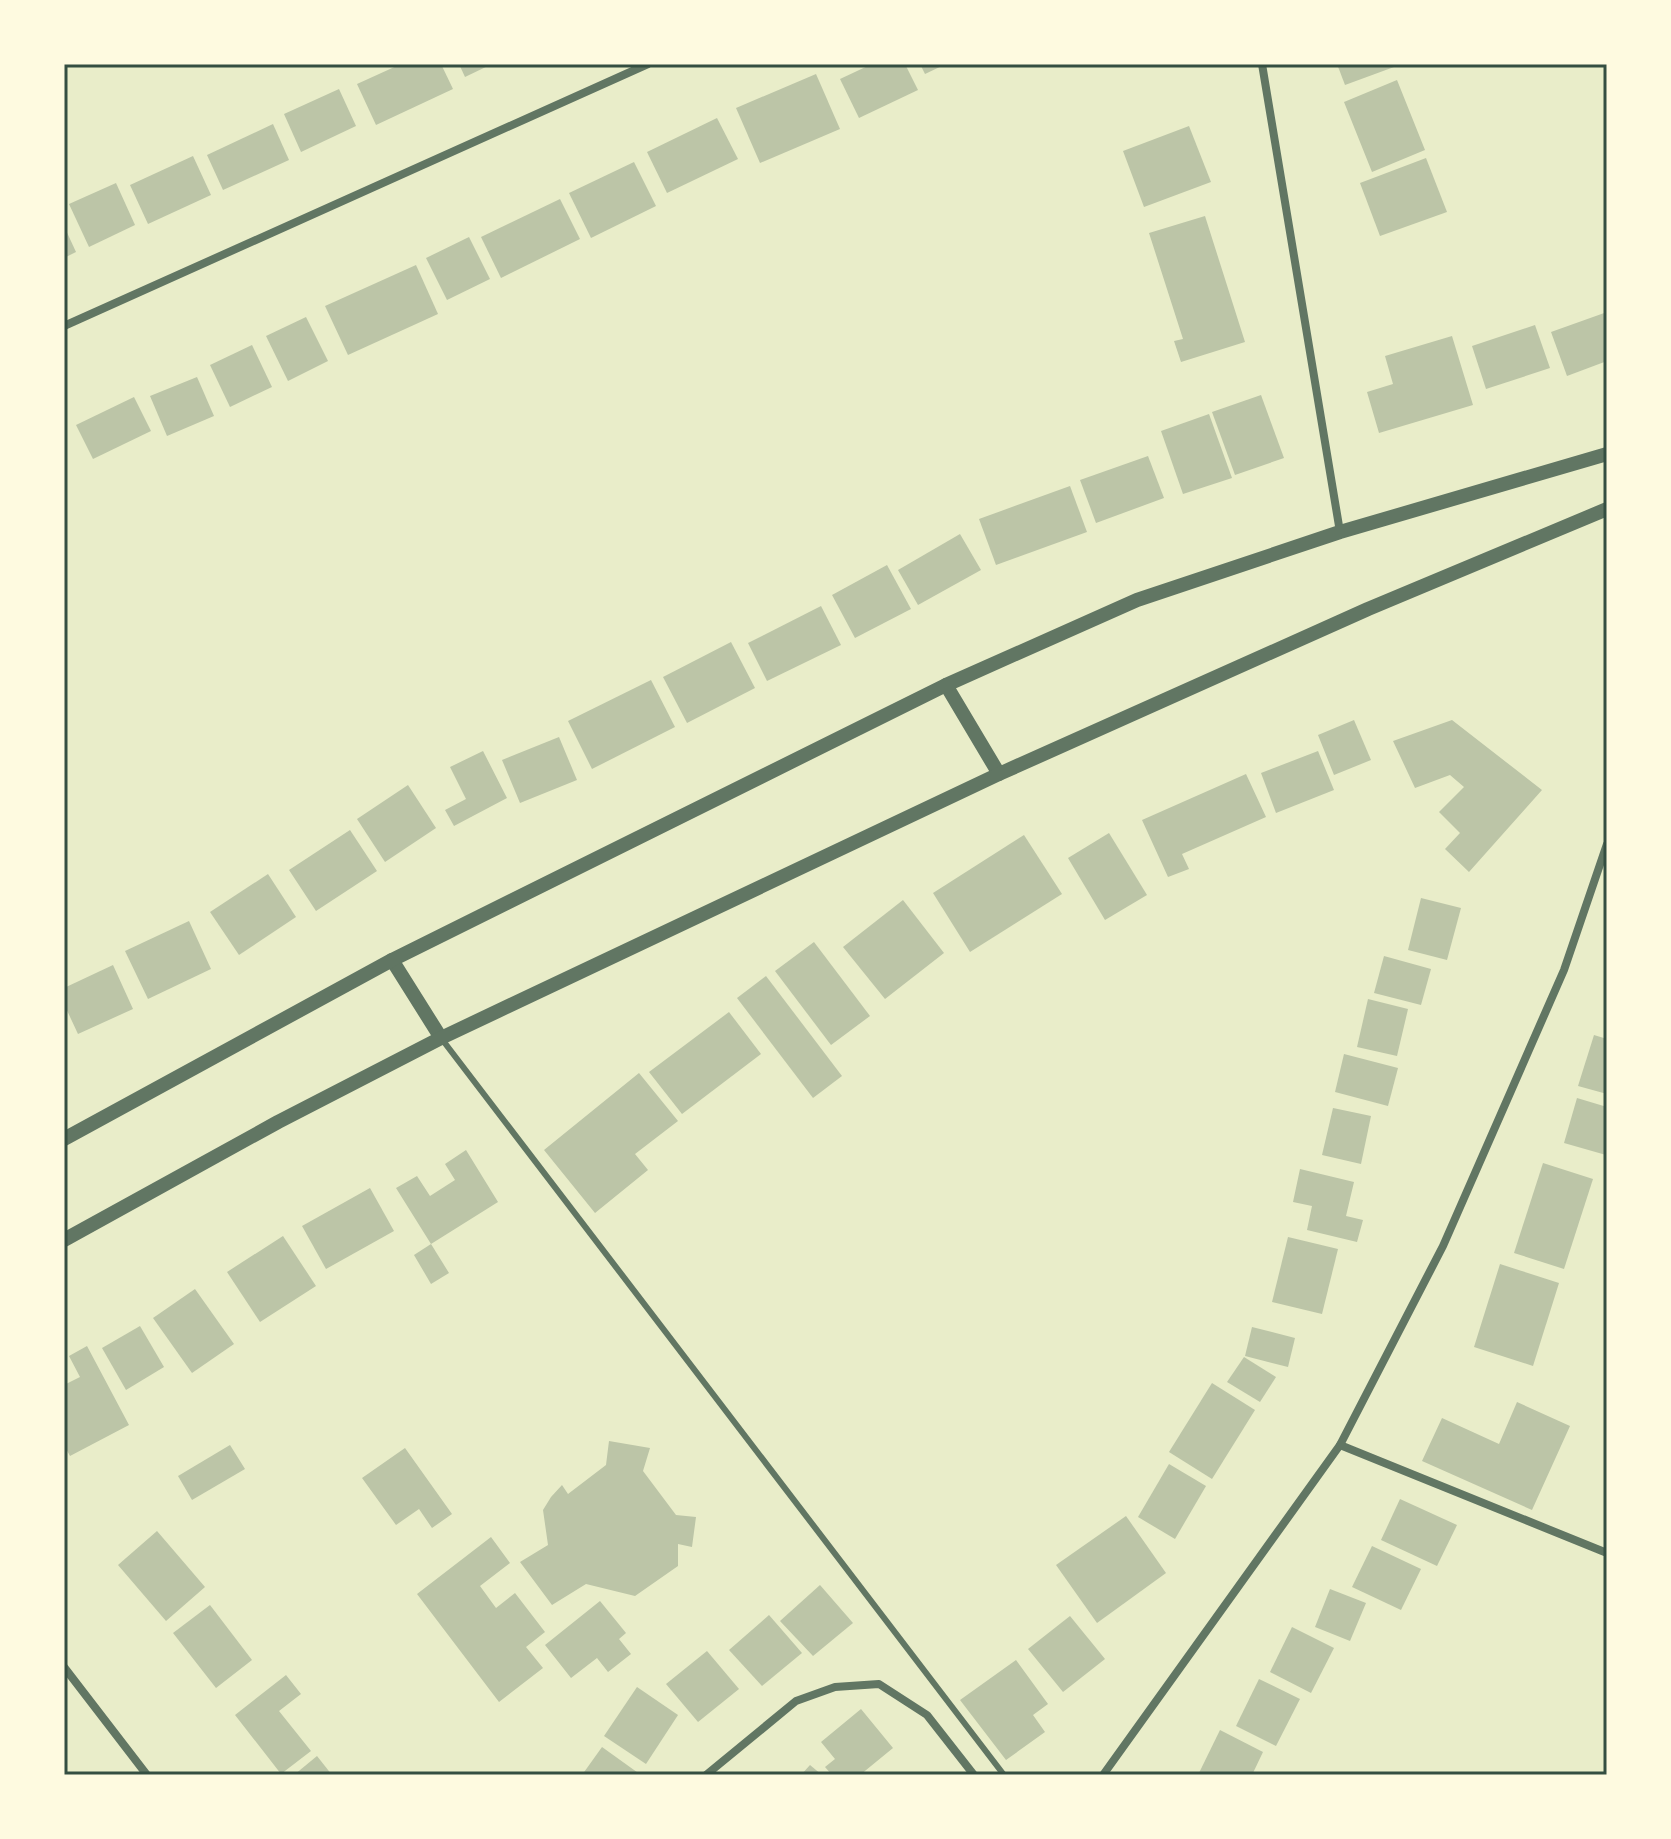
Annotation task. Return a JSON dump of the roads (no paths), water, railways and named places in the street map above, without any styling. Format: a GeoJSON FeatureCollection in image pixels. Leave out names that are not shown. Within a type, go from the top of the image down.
{"type":"FeatureCollection","features":[{"type":"Feature","properties":{"kind":"street"},"geometry":{"type":"LineString","coordinates":[[64,326],[648,64]]}},
{"type":"Feature","properties":{"kind":"street"},"geometry":{"type":"LineString","coordinates":[[1262,64],[1340,532]]}},
{"type":"Feature","properties":{"kind":"street"},"geometry":{"type":"LineString","coordinates":[[64,1139],[392,960],[946,685],[1137,600],[1340,532],[1607,454]]}},
{"type":"Feature","properties":{"kind":"street"},"geometry":{"type":"LineString","coordinates":[[64,1240],[278,1122],[441,1038],[999,774],[1368,609],[1607,509]]}},
{"type":"Feature","properties":{"kind":"street"},"geometry":{"type":"LineString","coordinates":[[946,685],[999,774]]}},
{"type":"Feature","properties":{"kind":"street"},"geometry":{"type":"LineString","coordinates":[[1103,1775],[1340,1445],[1443,1246],[1564,970],[1607,844]]}},
{"type":"Feature","properties":{"kind":"street"},"geometry":{"type":"LineString","coordinates":[[392,960],[441,1038]]}},
{"type":"Feature","properties":{"kind":"street"},"geometry":{"type":"LineString","coordinates":[[1340,1445],[1607,1553]]}},
{"type":"Feature","properties":{"kind":"street"},"geometry":{"type":"LineString","coordinates":[[64,1667],[147,1775]]}},
{"type":"Feature","properties":{"kind":"street"},"geometry":{"type":"LineString","coordinates":[[706,1775],[796,1701],[835,1687],[879,1684],[927,1715],[974,1775]]}},
{"type":"Feature","properties":{"kind":"lane"},"geometry":{"type":"LineString","coordinates":[[441,1038],[1004,1775]]}}]}
